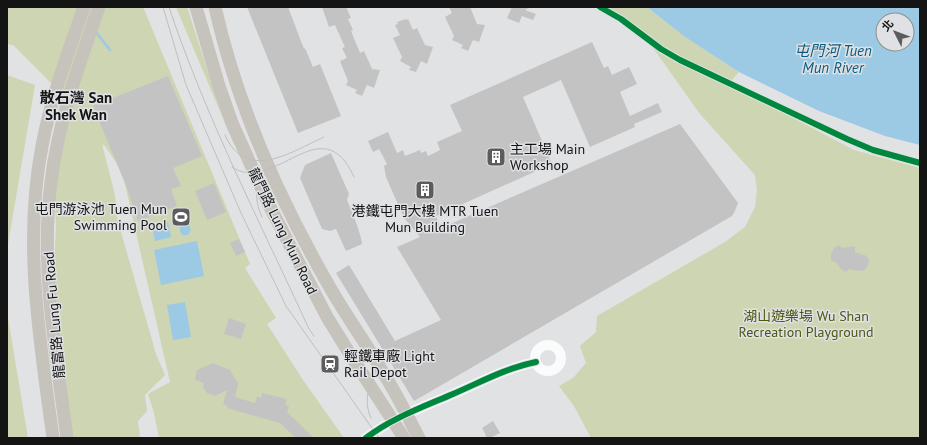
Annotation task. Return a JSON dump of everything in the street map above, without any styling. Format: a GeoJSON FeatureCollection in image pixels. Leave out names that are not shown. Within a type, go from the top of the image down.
{"type":"FeatureCollection","features":[{"type":"Feature","properties":{"kind":"main road","name":"龍富路 Lung Fu Road"},"geometry":{"type":"LineString","coordinates":[[52,438],[34,287],[33,244],[37,179],[42,146],[50,112],[84,7]]}},
{"type":"Feature","properties":{"kind":"main road","name":"龍富路 Lung Fu Road"},"geometry":{"type":"LineString","coordinates":[[67,438],[49,290],[47,239],[51,181],[65,109],[99,7]]}},
{"type":"Feature","properties":{"kind":"main road","name":"龍門路 Lung Mun Road"},"geometry":{"type":"LineString","coordinates":[[196,7],[219,86],[228,111],[245,153],[269,205],[327,317],[404,438]]}},
{"type":"Feature","properties":{"kind":"main road","name":"龍門路 Lung Mun Road"},"geometry":{"type":"LineString","coordinates":[[215,7],[229,63],[241,99],[258,142],[289,210],[328,285],[380,367],[419,438]]}},
{"type":"Feature","properties":{"kind":"street"},"geometry":{"type":"LineString","coordinates":[[366,438],[379,428],[407,414],[510,369],[536,362]]}},
{"type":"Feature","properties":{"kind":"green space"},"geometry":{"type":"Polygon","coordinates":[[[7,7],[143,7],[250,264],[245,268],[276,318],[267,324],[303,380],[344,438],[159,438],[154,413],[148,394],[170,382],[122,171],[105,146],[102,144],[115,195],[117,218],[156,354],[165,375],[145,395],[147,411],[138,421],[140,438],[72,438],[62,383],[54,271],[56,226],[54,180],[73,105],[13,45],[7,44],[7,7]]]}},
{"type":"Feature","properties":{"kind":"green space"},"geometry":{"type":"Polygon","coordinates":[[[176,7],[187,7],[208,72],[236,146],[233,142],[176,7]]]}},
{"type":"Feature","properties":{"kind":"green space","name":"湖山遊樂場 Wu Shan Recreation Playground"},"geometry":{"type":"Polygon","coordinates":[[[605,7],[647,7],[685,37],[739,72],[728,84],[854,150],[920,168],[920,438],[591,438],[574,406],[559,386],[573,378],[586,363],[580,346],[596,332],[597,316],[725,242],[745,227],[755,207],[757,190],[755,175],[700,114],[641,31],[623,16],[605,7]]]}},
{"type":"Feature","properties":{"kind":"green space"},"geometry":{"type":"Polygon","coordinates":[[[7,75],[35,85],[7,250],[7,75]]]}},
{"type":"Feature","properties":{"kind":"green space"},"geometry":{"type":"Polygon","coordinates":[[[7,312],[28,438],[7,438],[7,312]]]}},
{"type":"Feature","properties":{"kind":"water","name":"屯門河 Tuen Mun River"},"geometry":{"type":"Polygon","coordinates":[[[647,7],[920,7],[920,145],[885,136],[819,111],[739,72],[685,37],[647,7]]]}},
{"type":"Feature","properties":{"kind":"water"},"geometry":{"type":"Polygon","coordinates":[[[181,208],[186,209],[187,212],[188,223],[191,229],[188,235],[182,235],[180,231],[180,221],[176,211],[181,208]]]}},
{"type":"Feature","properties":{"kind":"water"},"geometry":{"type":"Polygon","coordinates":[[[168,222],[171,237],[155,241],[152,226],[168,222]]]}},
{"type":"Feature","properties":{"kind":"water"},"geometry":{"type":"Polygon","coordinates":[[[197,241],[204,276],[161,285],[154,250],[197,241]]]}},
{"type":"Feature","properties":{"kind":"water"},"geometry":{"type":"Polygon","coordinates":[[[185,302],[191,337],[173,340],[167,305],[185,302]]]}},
{"type":"Feature","properties":{"kind":"building"},"geometry":{"type":"Polygon","coordinates":[[[247,7],[288,7],[304,49],[305,48],[313,67],[320,64],[341,116],[298,133],[247,7]]]}},
{"type":"Feature","properties":{"kind":"building"},"geometry":{"type":"Polygon","coordinates":[[[322,7],[346,7],[351,18],[348,19],[353,30],[351,31],[360,53],[364,51],[372,69],[380,70],[374,88],[367,85],[362,96],[355,93],[357,90],[346,85],[348,81],[340,61],[347,58],[342,48],[345,47],[335,25],[329,27],[322,7]]]}},
{"type":"Feature","properties":{"kind":"building"},"geometry":{"type":"Polygon","coordinates":[[[449,7],[470,7],[477,24],[485,25],[479,42],[473,40],[468,51],[461,48],[463,45],[452,40],[454,36],[445,17],[452,13],[449,7]]]}},
{"type":"Feature","properties":{"kind":"building"},"geometry":{"type":"Polygon","coordinates":[[[512,7],[531,7],[525,10],[536,14],[533,20],[522,16],[519,23],[507,18],[512,7]]]}},
{"type":"Feature","properties":{"kind":"building"},"geometry":{"type":"Polygon","coordinates":[[[408,19],[413,30],[417,28],[425,45],[433,47],[427,64],[421,61],[416,72],[409,70],[411,67],[400,61],[402,57],[393,38],[400,35],[395,25],[398,24],[397,22],[408,19]]]}},
{"type":"Feature","properties":{"kind":"building"},"geometry":{"type":"Polygon","coordinates":[[[592,42],[604,68],[608,66],[612,75],[629,67],[637,84],[620,92],[630,116],[658,103],[662,112],[634,124],[635,127],[590,147],[561,80],[523,97],[552,164],[436,216],[441,228],[680,124],[738,203],[734,213],[732,216],[414,401],[336,273],[349,265],[395,341],[441,320],[397,247],[420,237],[404,218],[386,177],[384,166],[387,164],[379,149],[373,152],[368,141],[388,132],[397,153],[403,150],[405,156],[420,150],[421,153],[426,151],[428,156],[440,150],[437,142],[462,131],[450,105],[592,42]]]}},
{"type":"Feature","properties":{"kind":"building"},"geometry":{"type":"Polygon","coordinates":[[[168,76],[202,156],[173,168],[181,186],[171,189],[177,206],[138,221],[127,188],[93,106],[168,76]]]}},
{"type":"Feature","properties":{"kind":"building"},"geometry":{"type":"Polygon","coordinates":[[[331,153],[349,194],[347,200],[357,225],[362,244],[346,251],[336,229],[330,231],[322,229],[300,178],[305,165],[331,153]]]}},
{"type":"Feature","properties":{"kind":"building"},"geometry":{"type":"Polygon","coordinates":[[[214,183],[226,212],[207,220],[195,191],[214,183]]]}},
{"type":"Feature","properties":{"kind":"building"},"geometry":{"type":"Polygon","coordinates":[[[239,239],[245,252],[236,256],[230,243],[239,239]]]}},
{"type":"Feature","properties":{"kind":"building"},"geometry":{"type":"Polygon","coordinates":[[[839,245],[842,248],[855,246],[855,252],[867,256],[869,261],[865,270],[859,271],[849,269],[846,272],[841,269],[836,262],[831,261],[831,254],[834,248],[839,245]]]}},
{"type":"Feature","properties":{"kind":"building"},"geometry":{"type":"Polygon","coordinates":[[[229,318],[246,324],[241,339],[224,334],[229,318]]]}},
{"type":"Feature","properties":{"kind":"building"},"geometry":{"type":"Polygon","coordinates":[[[213,363],[230,370],[238,384],[235,397],[255,403],[257,396],[261,398],[262,393],[287,399],[285,405],[289,406],[287,412],[314,438],[296,438],[280,423],[227,408],[228,406],[223,404],[227,390],[215,396],[207,393],[203,387],[204,383],[195,380],[197,370],[213,363]]]}},
{"type":"Feature","properties":{"kind":"building"},"geometry":{"type":"Polygon","coordinates":[[[493,421],[500,433],[487,438],[482,428],[493,421]]]}},
{"type":"Feature","properties":{"kind":"waterway"},"geometry":{"type":"LineString","coordinates":[[96,32],[110,50]]}},
{"type":"Feature","properties":{"kind":"tram line"},"geometry":{"type":"LineString","coordinates":[[163,7],[186,85],[241,213],[286,306],[379,438]]}},
{"type":"Feature","properties":{"kind":"tram line"},"geometry":{"type":"LineString","coordinates":[[169,7],[217,129],[309,329],[314,336]]}},
{"type":"Feature","properties":{"kind":"tram line"},"geometry":{"type":"LineString","coordinates":[[225,135],[234,149],[245,158],[257,161],[270,160],[284,156],[324,137]]}},
{"type":"Feature","properties":{"kind":"tram line"},"geometry":{"type":"LineString","coordinates":[[232,167],[248,173],[264,171],[312,150],[327,149],[341,157],[354,177]]}},
{"type":"Feature","properties":{"kind":"tram line"},"geometry":{"type":"LineString","coordinates":[[262,217],[259,211],[257,192],[260,180],[269,170]]}},
{"type":"Feature","properties":{"kind":"tram line"},"geometry":{"type":"LineString","coordinates":[[371,418],[367,397],[370,386],[380,366],[400,339]]}},
{"type":"Feature","properties":{"kind":"cycle path"},"geometry":{"type":"LineString","coordinates":[[600,7],[621,19],[661,49],[680,60],[847,139],[873,150],[920,163]]}},
{"type":"Feature","properties":{"kind":"cycle path"},"geometry":{"type":"LineString","coordinates":[[366,438],[386,425],[419,408],[504,372],[536,362]]}},
{"type":"Feature","properties":{"kind":"place","name":"主工場 Main Workshop"},"geometry":{"type":"Point","coordinates":[496,157]}},
{"type":"Feature","properties":{"kind":"place","name":"港鐵屯門大樓 MTR Tuen Mun Building"},"geometry":{"type":"Point","coordinates":[425,190]}},
{"type":"Feature","properties":{"kind":"place","name":"屯門游泳池 Tuen Mun Swimming Pool"},"geometry":{"type":"Point","coordinates":[181,217]}},
{"type":"Feature","properties":{"kind":"place","name":"輕鐵車廠 Light Rail Depot"},"geometry":{"type":"Point","coordinates":[330,364]}},
{"type":"Feature","properties":{"kind":"district","name":"散石灣 San Shek Wan"},"geometry":{"type":"Point","coordinates":[76,106]}}]}
